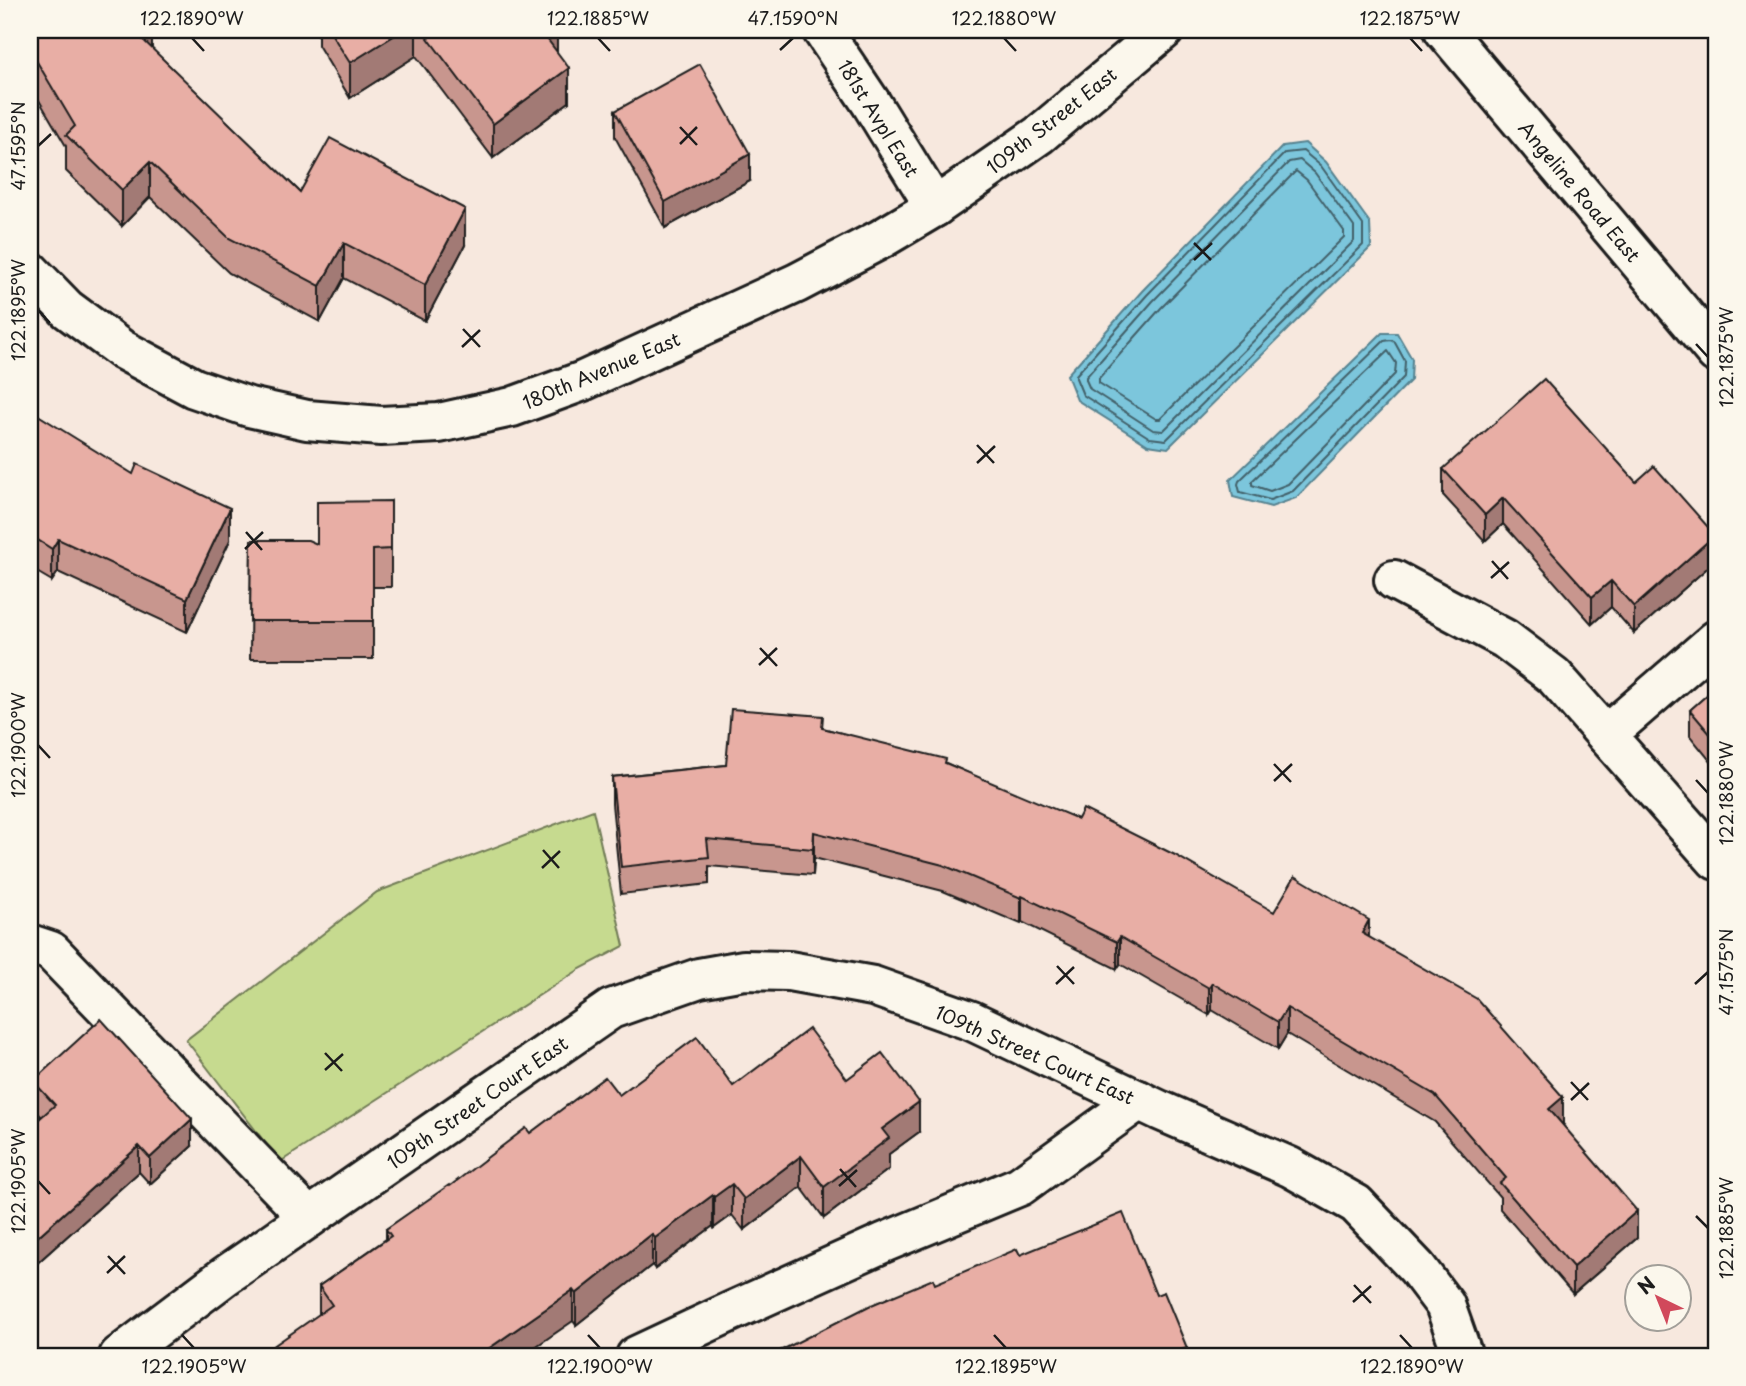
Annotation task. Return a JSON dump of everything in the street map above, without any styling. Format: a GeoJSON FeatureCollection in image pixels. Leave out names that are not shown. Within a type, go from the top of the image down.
{"type":"FeatureCollection","features":[{"type":"Feature","properties":{"kind":"street","name":"181st Avpl East"},"geometry":{"type":"LineString","coordinates":[[822,30],[935,207]]}},
{"type":"Feature","properties":{"kind":"street","name":"109th Street East"},"geometry":{"type":"LineString","coordinates":[[935,207],[1039,135],[1164,30]]}},
{"type":"Feature","properties":{"kind":"street","name":"Angeline Road East"},"geometry":{"type":"LineString","coordinates":[[1444,30],[1716,353]]}},
{"type":"Feature","properties":{"kind":"street","name":"180th Avenue East"},"geometry":{"type":"LineString","coordinates":[[30,271],[67,309],[121,349],[194,388],[249,407],[307,420],[381,426],[439,423],[512,407],[583,381],[797,283],[935,207]]}},
{"type":"Feature","properties":{"kind":"street"},"geometry":{"type":"LineString","coordinates":[[1394,580],[1505,639],[1554,677],[1716,860]]}},
{"type":"Feature","properties":{"kind":"street"},"geometry":{"type":"LineString","coordinates":[[1606,735],[1716,640]]}},
{"type":"Feature","properties":{"kind":"street"},"geometry":{"type":"LineString","coordinates":[[30,944],[51,951],[309,1218]]}},
{"type":"Feature","properties":{"kind":"street","name":"109th Street Court East"},"geometry":{"type":"LineString","coordinates":[[119,1356],[225,1276],[611,1009],[699,978],[744,970],[789,971],[873,986],[972,1021],[1139,1100],[1290,1167],[1356,1204],[1418,1268],[1446,1305],[1463,1356]]}},
{"type":"Feature","properties":{"kind":"street"},"geometry":{"type":"LineString","coordinates":[[636,1356],[883,1243],[1020,1185],[1139,1100]]}},
{"type":"Feature","properties":{"kind":"green space"},"geometry":{"type":"Polygon","coordinates":[[[593,810],[624,946],[580,969],[280,1162],[186,1040],[377,892],[593,810]]]}},
{"type":"Feature","properties":{"kind":"water"},"geometry":{"type":"Polygon","coordinates":[[[1305,143],[1326,162],[1370,223],[1371,247],[1168,448],[1148,445],[1077,400],[1067,375],[1142,291],[1283,146],[1305,143]]]}},
{"type":"Feature","properties":{"kind":"water"},"geometry":{"type":"Polygon","coordinates":[[[1382,333],[1397,333],[1412,359],[1411,380],[1296,498],[1271,507],[1233,497],[1230,480],[1382,333]]]}},
{"type":"Feature","properties":{"kind":"building"},"geometry":{"type":"Polygon","coordinates":[[[30,30],[144,30],[137,34],[300,192],[330,138],[465,209],[425,285],[344,243],[320,286],[229,238],[150,162],[122,190],[66,135],[75,126],[30,50],[30,30]]]}},
{"type":"Feature","properties":{"kind":"building"},"geometry":{"type":"Polygon","coordinates":[[[329,30],[403,30],[350,63],[329,30]]]}},
{"type":"Feature","properties":{"kind":"building"},"geometry":{"type":"Polygon","coordinates":[[[422,30],[546,30],[542,32],[569,68],[493,124],[422,30]]]}},
{"type":"Feature","properties":{"kind":"building"},"geometry":{"type":"Polygon","coordinates":[[[700,64],[750,154],[665,202],[615,111],[700,64]]]}},
{"type":"Feature","properties":{"kind":"building"},"geometry":{"type":"Polygon","coordinates":[[[1544,379],[1636,482],[1654,466],[1715,535],[1634,607],[1611,581],[1592,597],[1503,498],[1485,515],[1443,469],[1544,379]]]}},
{"type":"Feature","properties":{"kind":"building"},"geometry":{"type":"Polygon","coordinates":[[[30,410],[133,474],[137,464],[230,508],[187,599],[58,539],[52,549],[30,535],[30,410]]]}},
{"type":"Feature","properties":{"kind":"building"},"geometry":{"type":"Polygon","coordinates":[[[391,501],[391,549],[373,550],[373,621],[250,621],[251,540],[308,540],[317,544],[317,502],[391,501]]]}},
{"type":"Feature","properties":{"kind":"building"},"geometry":{"type":"Polygon","coordinates":[[[1716,687],[1716,741],[1690,710],[1716,687]]]}},
{"type":"Feature","properties":{"kind":"building"},"geometry":{"type":"Polygon","coordinates":[[[731,709],[823,716],[822,728],[946,759],[945,763],[1078,819],[1083,809],[1175,855],[1274,912],[1295,876],[1369,920],[1362,933],[1477,999],[1563,1097],[1549,1109],[1637,1211],[1573,1267],[1500,1183],[1506,1178],[1435,1095],[1287,1008],[1278,1022],[1212,983],[1209,988],[1120,937],[1117,942],[1022,896],[1021,898],[943,865],[814,832],[813,849],[707,839],[709,857],[621,867],[612,777],[726,765],[731,709]]]}},
{"type":"Feature","properties":{"kind":"building"},"geometry":{"type":"Polygon","coordinates":[[[101,1019],[192,1119],[150,1158],[139,1146],[35,1239],[30,1234],[30,1127],[55,1105],[33,1081],[101,1019]]]}},
{"type":"Feature","properties":{"kind":"building"},"geometry":{"type":"Polygon","coordinates":[[[809,1029],[847,1079],[882,1053],[919,1102],[882,1129],[889,1138],[824,1187],[801,1156],[744,1199],[732,1184],[655,1238],[652,1234],[576,1294],[573,1290],[478,1356],[259,1356],[332,1305],[319,1286],[391,1236],[386,1229],[450,1186],[526,1128],[530,1133],[605,1077],[619,1095],[697,1037],[733,1086],[809,1029]]]}},
{"type":"Feature","properties":{"kind":"building"},"geometry":{"type":"Polygon","coordinates":[[[1123,1213],[1156,1295],[1164,1292],[1187,1348],[1166,1356],[770,1356],[869,1306],[933,1279],[935,1284],[1017,1249],[1020,1255],[1123,1213]]]}}]}
